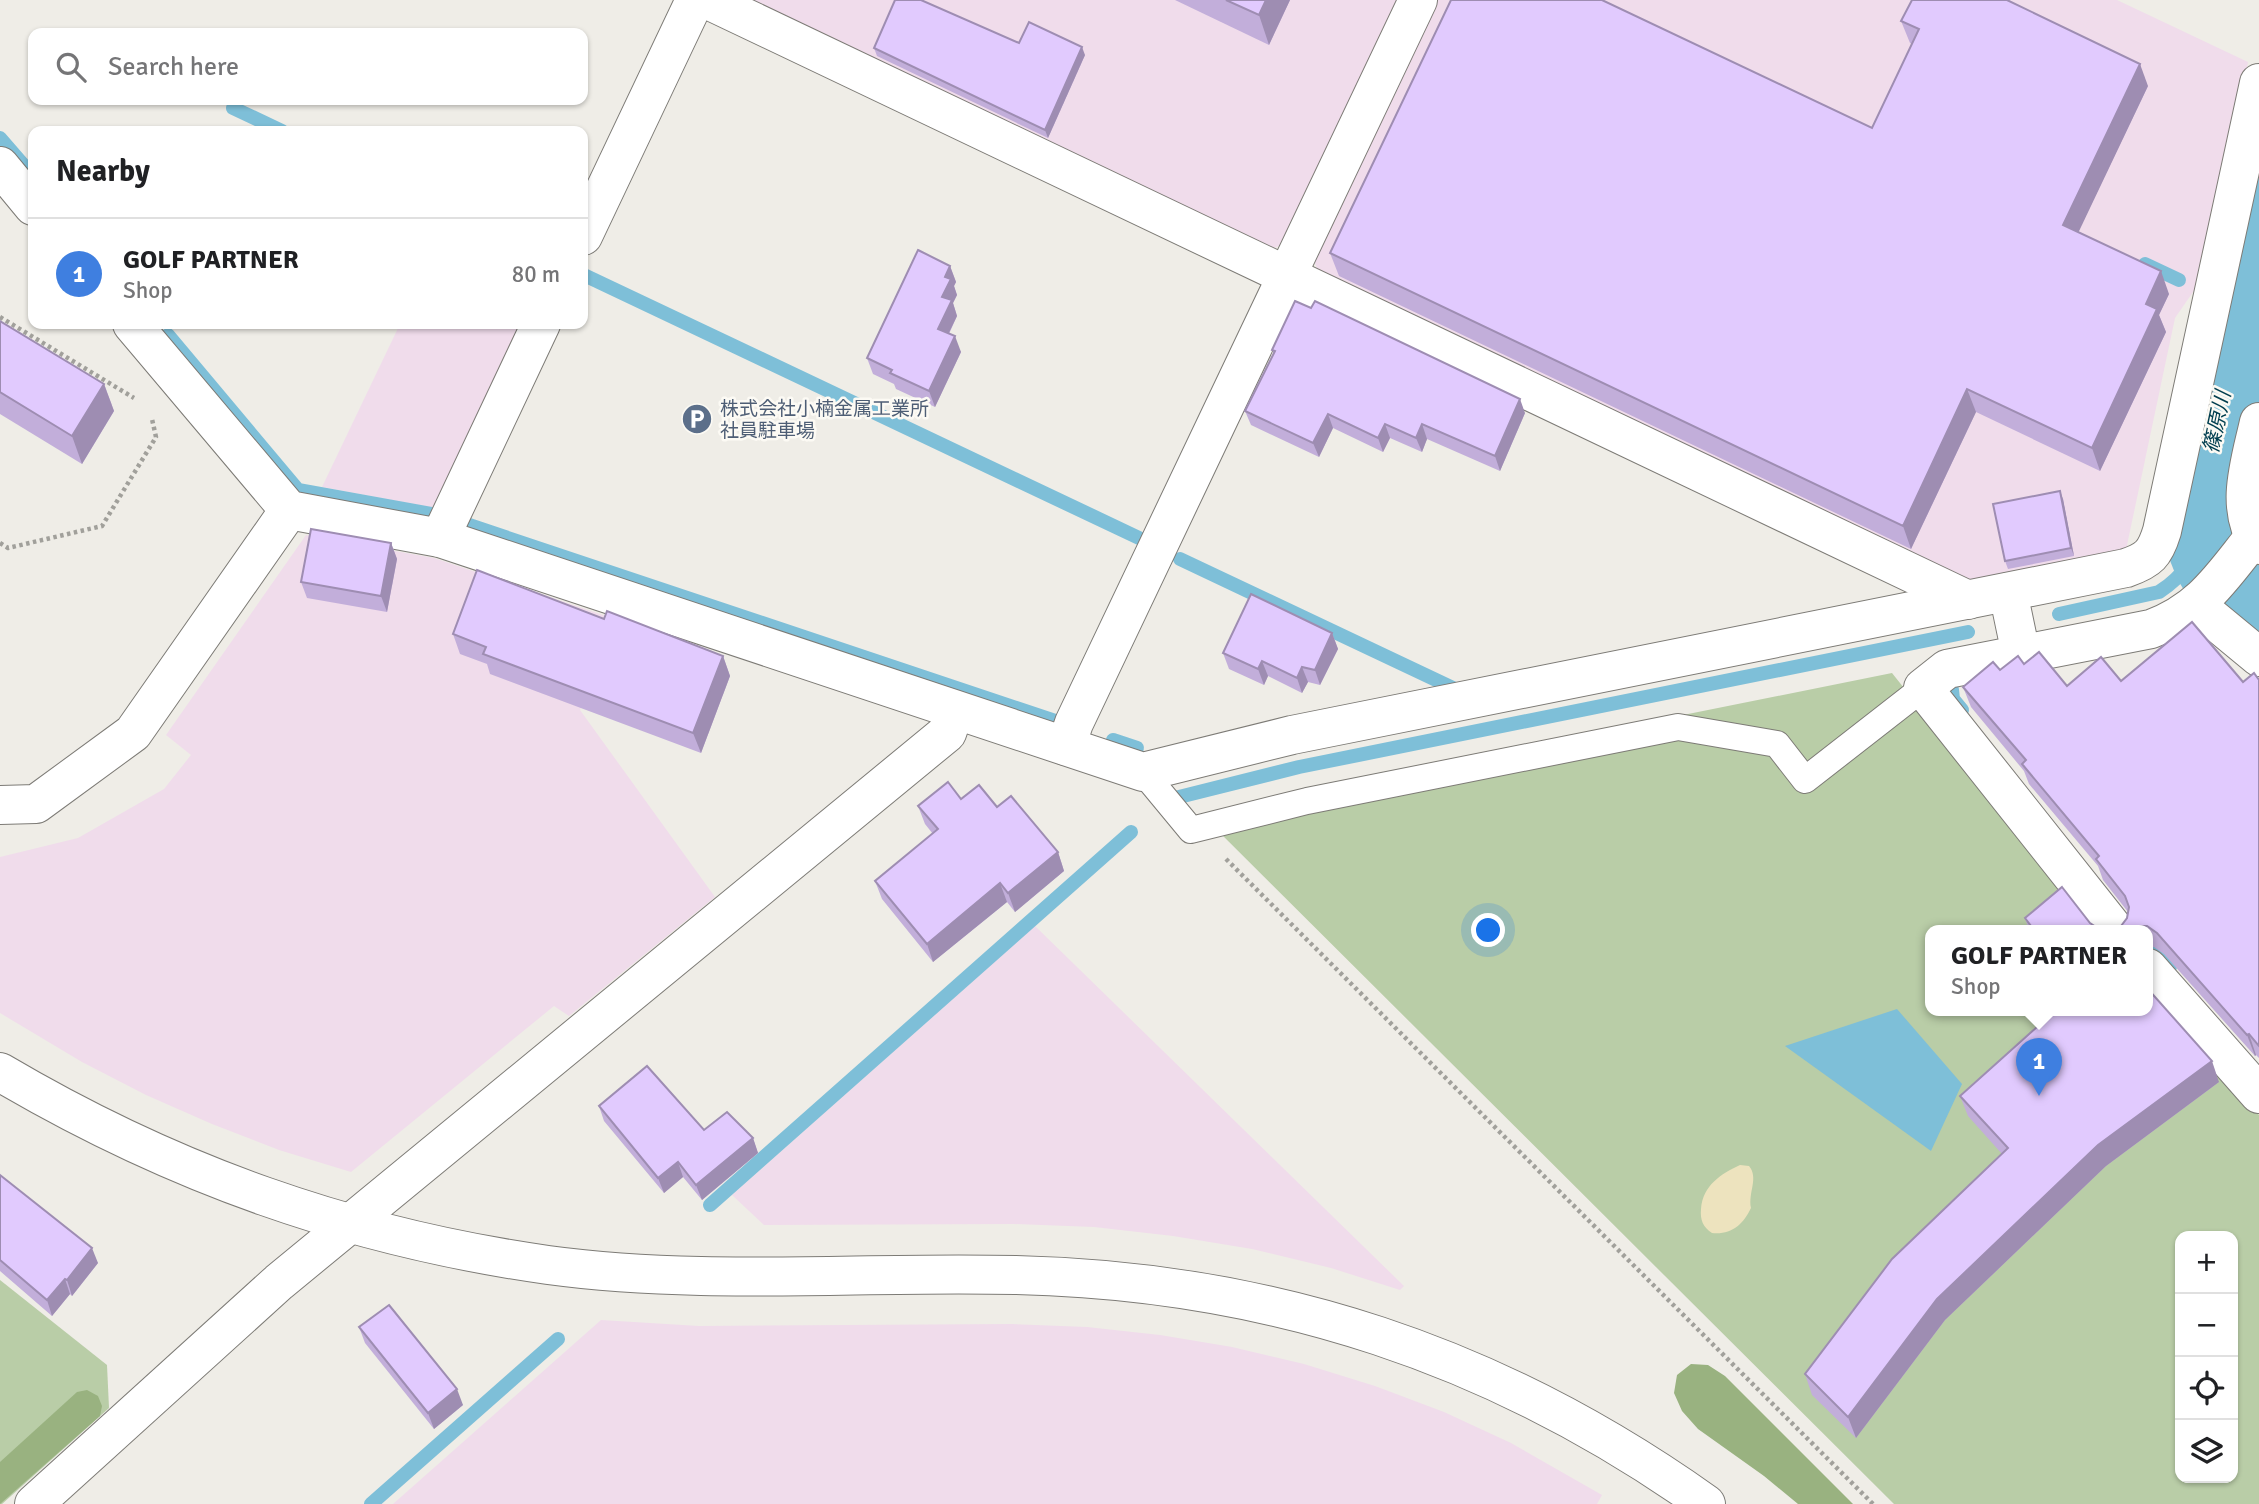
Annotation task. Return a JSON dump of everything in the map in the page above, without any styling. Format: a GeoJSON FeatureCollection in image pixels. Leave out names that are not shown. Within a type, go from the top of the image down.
{"type":"FeatureCollection","features":[{"type":"Feature","properties":{"kind":"street"},"geometry":{"type":"LineString","coordinates":[[588,225],[695,0]]}},
{"type":"Feature","properties":{"kind":"street"},"geometry":{"type":"LineString","coordinates":[[708,0],[1968,600]]}},
{"type":"Feature","properties":{"kind":"street"},"geometry":{"type":"LineString","coordinates":[[1066,746],[1074,723],[1418,0]]}},
{"type":"Feature","properties":{"kind":"street"},"geometry":{"type":"LineString","coordinates":[[136,329],[289,510],[440,538],[1143,772],[1292,735],[2008,592],[2126,568],[2143,562],[2157,549],[2259,83]]}},
{"type":"Feature","properties":{"kind":"street"},"geometry":{"type":"LineString","coordinates":[[0,166],[28,200]]}},
{"type":"Feature","properties":{"kind":"street"},"geometry":{"type":"LineString","coordinates":[[440,538],[539,329]]}},
{"type":"Feature","properties":{"kind":"street"},"geometry":{"type":"LineString","coordinates":[[2111,925],[1923,688],[1947,670],[2151,629],[2172,621],[2203,599],[2250,547],[2244,497],[2259,422]]}},
{"type":"Feature","properties":{"kind":"street"},"geometry":{"type":"LineString","coordinates":[[0,805],[36,804],[133,733],[289,510]]}},
{"type":"Feature","properties":{"kind":"street"},"geometry":{"type":"LineString","coordinates":[[2008,592],[2021,654]]}},
{"type":"Feature","properties":{"kind":"street"},"geometry":{"type":"LineString","coordinates":[[2203,599],[2259,657]]}},
{"type":"Feature","properties":{"kind":"street"},"geometry":{"type":"LineString","coordinates":[[34,1504],[279,1282],[947,733],[955,710]]}},
{"type":"Feature","properties":{"kind":"street"},"geometry":{"type":"LineString","coordinates":[[2153,975],[2259,1094]]}},
{"type":"Feature","properties":{"kind":"street"},"geometry":{"type":"LineString","coordinates":[[0,1073],[58,1107],[193,1170],[262,1196],[405,1239],[478,1253],[551,1265],[700,1276],[1013,1275],[1090,1278],[1242,1298],[1330,1320],[1463,1366],[1533,1398],[1601,1435],[1706,1504]]}},
{"type":"Feature","properties":{"kind":"lane"},"geometry":{"type":"LineString","coordinates":[[1143,772],[1191,830],[1307,801],[1678,727],[1777,744],[1805,780],[1923,688]]}},
{"type":"Feature","properties":{"kind":"path"},"geometry":{"type":"LineString","coordinates":[[0,317],[137,400]]}},
{"type":"Feature","properties":{"kind":"path"},"geometry":{"type":"LineString","coordinates":[[0,543],[8,548],[102,526],[156,437],[151,417]]}},
{"type":"Feature","properties":{"kind":"path"},"geometry":{"type":"LineString","coordinates":[[1196,829],[1873,1504]]}},
{"type":"Feature","properties":{"kind":"shaded area"},"geometry":{"type":"Polygon","coordinates":[[[743,0],[1398,0],[1282,245],[1268,250],[743,0]]]}},
{"type":"Feature","properties":{"kind":"shaded area"},"geometry":{"type":"Polygon","coordinates":[[[1438,0],[2117,0],[2248,62],[2202,279],[2175,318],[2126,550],[1965,582],[1319,275],[1314,260],[1438,0]]]}},
{"type":"Feature","properties":{"kind":"shaded area"},"geometry":{"type":"Polygon","coordinates":[[[398,329],[519,329],[434,508],[322,487],[398,329]]]}},
{"type":"Feature","properties":{"kind":"shaded area"},"geometry":{"type":"Polygon","coordinates":[[[306,535],[434,558],[615,619],[580,710],[715,897],[569,1016],[554,1006],[351,1172],[279,1150],[146,1095],[82,1062],[0,1013],[0,857],[78,838],[164,789],[191,755],[166,735],[306,535]]]}},
{"type":"Feature","properties":{"kind":"shaded area"},"geometry":{"type":"Polygon","coordinates":[[[1035,926],[1404,1286],[1400,1290],[1331,1268],[1252,1249],[1094,1227],[1014,1224],[764,1225],[732,1195],[1035,926]]]}},
{"type":"Feature","properties":{"kind":"shaded area"},"geometry":{"type":"Polygon","coordinates":[[[601,1320],[699,1326],[1012,1324],[1087,1327],[1232,1347],[1304,1364],[1375,1386],[1444,1412],[1511,1443],[1602,1495],[1597,1504],[393,1504],[601,1320]]]}},
{"type":"Feature","properties":{"kind":"green space"},"geometry":{"type":"Polygon","coordinates":[[[1892,673],[2093,925],[1925,925],[1925,1016],[2153,1015],[2234,1088],[2259,1115],[2259,1504],[1894,1504],[1203,816],[1305,791],[1892,673]]]}},
{"type":"Feature","properties":{"kind":"green space"},"geometry":{"type":"Polygon","coordinates":[[[0,1280],[107,1365],[109,1408],[2,1504],[0,1504],[0,1280]]]}},
{"type":"Feature","properties":{"kind":"green space"},"geometry":{"type":"Polygon","coordinates":[[[1691,1364],[1708,1365],[1725,1376],[1853,1504],[1798,1504],[1698,1429],[1682,1411],[1674,1393],[1677,1375],[1691,1364]]]}},
{"type":"Feature","properties":{"kind":"green space"},"geometry":{"type":"Polygon","coordinates":[[[87,1390],[98,1396],[102,1406],[100,1416],[0,1504],[0,1462],[77,1392],[87,1390]]]}},
{"type":"Feature","properties":{"kind":"sand"},"geometry":{"type":"Polygon","coordinates":[[[1740,1165],[1749,1166],[1752,1171],[1751,1208],[1736,1228],[1712,1233],[1704,1226],[1701,1217],[1705,1193],[1714,1181],[1740,1165]]]}},
{"type":"Feature","properties":{"kind":"water"},"geometry":{"type":"Polygon","coordinates":[[[1897,1009],[1962,1084],[1931,1151],[1785,1046],[1897,1009]]]}},
{"type":"Feature","properties":{"kind":"building"},"geometry":{"type":"Polygon","coordinates":[[[895,0],[921,0],[1019,43],[1029,22],[1082,47],[1045,130],[874,48],[895,0]]]}},
{"type":"Feature","properties":{"kind":"building"},"geometry":{"type":"Polygon","coordinates":[[[1226,0],[1266,0],[1259,15],[1226,0]]]}},
{"type":"Feature","properties":{"kind":"building"},"geometry":{"type":"Polygon","coordinates":[[[1451,0],[1602,0],[1872,128],[1919,29],[1901,21],[1912,0],[2007,0],[2140,64],[2063,225],[2161,271],[2146,304],[2157,309],[2092,448],[1967,389],[1903,526],[1330,253],[1451,0]]]}},
{"type":"Feature","properties":{"kind":"building"},"geometry":{"type":"Polygon","coordinates":[[[918,250],[950,266],[945,277],[951,279],[942,297],[952,300],[938,329],[955,336],[929,391],[890,373],[892,370],[867,358],[918,250]]]}},
{"type":"Feature","properties":{"kind":"building"},"geometry":{"type":"Polygon","coordinates":[[[1295,301],[1311,308],[1315,301],[1520,399],[1495,456],[1422,424],[1416,438],[1385,424],[1378,438],[1328,414],[1313,443],[1245,411],[1275,351],[1272,350],[1295,301]]]}},
{"type":"Feature","properties":{"kind":"building"},"geometry":{"type":"Polygon","coordinates":[[[0,321],[104,384],[72,436],[0,392],[0,321]]]}},
{"type":"Feature","properties":{"kind":"building"},"geometry":{"type":"Polygon","coordinates":[[[2060,491],[2071,548],[2005,561],[1993,504],[2060,491]]]}},
{"type":"Feature","properties":{"kind":"building"},"geometry":{"type":"Polygon","coordinates":[[[311,529],[391,543],[381,596],[301,582],[311,529]]]}},
{"type":"Feature","properties":{"kind":"building"},"geometry":{"type":"Polygon","coordinates":[[[477,570],[604,619],[607,611],[723,656],[693,733],[483,654],[486,647],[453,634],[477,570]]]}},
{"type":"Feature","properties":{"kind":"building"},"geometry":{"type":"Polygon","coordinates":[[[1251,594],[1332,633],[1315,670],[1302,667],[1297,678],[1262,661],[1258,669],[1223,653],[1251,594]]]}},
{"type":"Feature","properties":{"kind":"building"},"geometry":{"type":"Polygon","coordinates":[[[2192,622],[2243,682],[2254,673],[2259,680],[2259,1046],[2153,930],[2153,925],[2122,925],[2127,918],[2129,907],[2125,896],[2096,859],[2099,856],[2022,764],[2026,760],[1963,687],[1993,662],[2000,670],[2018,656],[2024,664],[2039,652],[2067,686],[2101,657],[2121,681],[2192,622]]]}},
{"type":"Feature","properties":{"kind":"building"},"geometry":{"type":"Polygon","coordinates":[[[948,782],[961,799],[979,785],[997,807],[1011,796],[1058,852],[1008,893],[1000,883],[927,944],[875,881],[938,829],[918,806],[948,782]]]}},
{"type":"Feature","properties":{"kind":"building"},"geometry":{"type":"Polygon","coordinates":[[[2062,887],[2093,925],[2030,925],[2025,918],[2062,887]]]}},
{"type":"Feature","properties":{"kind":"building"},"geometry":{"type":"Polygon","coordinates":[[[2153,995],[2212,1061],[2098,1145],[1937,1299],[1848,1417],[1805,1374],[1892,1259],[2008,1148],[1960,1096],[2049,1016],[2153,1016],[2153,995]]]}},
{"type":"Feature","properties":{"kind":"building"},"geometry":{"type":"Polygon","coordinates":[[[647,1066],[704,1130],[727,1112],[753,1138],[696,1185],[678,1162],[658,1178],[599,1106],[647,1066]]]}},
{"type":"Feature","properties":{"kind":"building"},"geometry":{"type":"Polygon","coordinates":[[[0,1175],[92,1248],[47,1300],[0,1260],[0,1175]]]}},
{"type":"Feature","properties":{"kind":"building"},"geometry":{"type":"Polygon","coordinates":[[[389,1305],[457,1389],[428,1413],[359,1327],[389,1305]]]}},
{"type":"Feature","properties":{"kind":"waterway"},"geometry":{"type":"LineString","coordinates":[[233,108],[271,126]]}},
{"type":"Feature","properties":{"kind":"waterway"},"geometry":{"type":"LineString","coordinates":[[0,138],[28,170]]}},
{"type":"Feature","properties":{"kind":"waterway","name":"篠原川"},"geometry":{"type":"LineString","coordinates":[[2259,218],[2206,466],[2204,488],[2206,529],[2218,564],[2242,596],[2259,611]]}},
{"type":"Feature","properties":{"kind":"waterway"},"geometry":{"type":"LineString","coordinates":[[2145,264],[2179,280]]}},
{"type":"Feature","properties":{"kind":"waterway"},"geometry":{"type":"LineString","coordinates":[[588,277],[1139,538]]}},
{"type":"Feature","properties":{"kind":"waterway"},"geometry":{"type":"LineString","coordinates":[[2226,303],[2239,310]]}},
{"type":"Feature","properties":{"kind":"waterway"},"geometry":{"type":"LineString","coordinates":[[168,335],[298,490],[431,514]]}},
{"type":"Feature","properties":{"kind":"waterway"},"geometry":{"type":"LineString","coordinates":[[466,524],[1055,721]]}},
{"type":"Feature","properties":{"kind":"waterway"},"geometry":{"type":"LineString","coordinates":[[2059,614],[2159,592],[2176,579],[2188,564],[2198,547],[2204,527]]}},
{"type":"Feature","properties":{"kind":"waterway"},"geometry":{"type":"LineString","coordinates":[[1180,559],[1453,688]]}},
{"type":"Feature","properties":{"kind":"waterway"},"geometry":{"type":"LineString","coordinates":[[1175,798],[1299,767],[1968,632]]}},
{"type":"Feature","properties":{"kind":"waterway"},"geometry":{"type":"LineString","coordinates":[[1952,690],[1953,699],[1962,710]]}},
{"type":"Feature","properties":{"kind":"waterway"},"geometry":{"type":"LineString","coordinates":[[1113,740],[1137,748]]}},
{"type":"Feature","properties":{"kind":"waterway"},"geometry":{"type":"LineString","coordinates":[[710,1205],[1131,832]]}},
{"type":"Feature","properties":{"kind":"waterway"},"geometry":{"type":"LineString","coordinates":[[2153,946],[2170,967]]}},
{"type":"Feature","properties":{"kind":"waterway"},"geometry":{"type":"LineString","coordinates":[[371,1504],[558,1339]]}},
{"type":"Feature","properties":{"kind":"place","name":"株式会社小楠金属工業所 社員駐車場"},"geometry":{"type":"Point","coordinates":[697,419]}},
{"type":"Feature","properties":{"kind":"place","name":"GOLF PARTNER"},"geometry":{"type":"Point","coordinates":[2039,1096]}}]}
